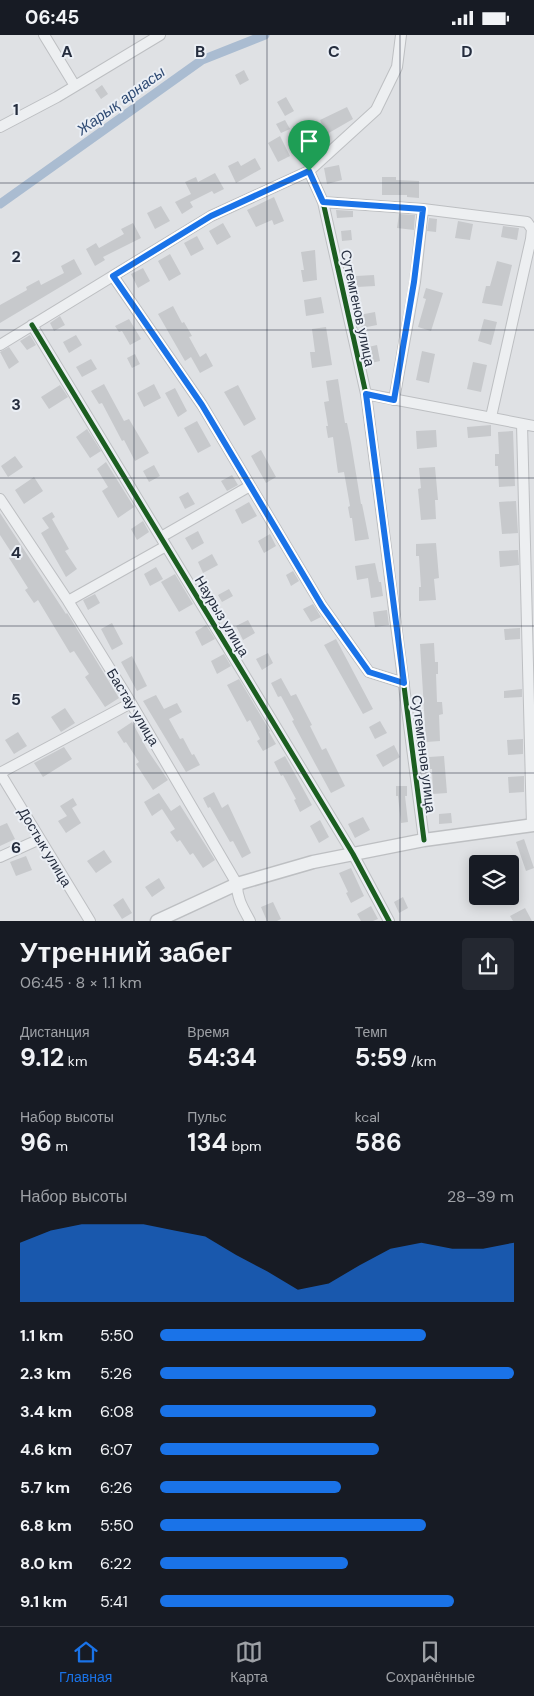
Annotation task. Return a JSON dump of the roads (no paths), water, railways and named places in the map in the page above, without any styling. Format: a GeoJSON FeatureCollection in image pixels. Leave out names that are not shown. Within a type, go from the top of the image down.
{"type":"FeatureCollection","features":[{"type":"Feature","properties":{"kind":"street"},"geometry":{"type":"LineString","coordinates":[[44,35],[75,85]]}},
{"type":"Feature","properties":{"kind":"street"},"geometry":{"type":"LineString","coordinates":[[0,127],[57,97],[160,35]]}},
{"type":"Feature","properties":{"kind":"street"},"geometry":{"type":"LineString","coordinates":[[0,345],[211,216],[309,171],[376,110],[396,67],[401,35]]}},
{"type":"Feature","properties":{"kind":"street","name":"Сутемгенов улица"},"geometry":{"type":"LineString","coordinates":[[309,171],[323,202],[366,394],[424,840]]}},
{"type":"Feature","properties":{"kind":"street"},"geometry":{"type":"LineString","coordinates":[[323,202],[466,213],[527,222],[532,229],[531,239],[491,417]]}},
{"type":"Feature","properties":{"kind":"street"},"geometry":{"type":"LineString","coordinates":[[394,400],[414,282],[423,209]]}},
{"type":"Feature","properties":{"kind":"street"},"geometry":{"type":"LineString","coordinates":[[113,276],[202,405],[322,606],[369,672],[404,683]]}},
{"type":"Feature","properties":{"kind":"street","name":"Наурыз улица"},"geometry":{"type":"LineString","coordinates":[[32,325],[353,854],[389,921]]}},
{"type":"Feature","properties":{"kind":"street"},"geometry":{"type":"LineString","coordinates":[[366,394],[534,426]]}},
{"type":"Feature","properties":{"kind":"street"},"geometry":{"type":"LineString","coordinates":[[157,921],[237,884],[314,863],[424,840],[533,826],[522,424]]}},
{"type":"Feature","properties":{"kind":"street"},"geometry":{"type":"LineString","coordinates":[[68,601],[250,486]]}},
{"type":"Feature","properties":{"kind":"street","name":"Бастау улица"},"geometry":{"type":"LineString","coordinates":[[0,499],[68,601],[131,703],[237,884],[237,895],[250,921]]}},
{"type":"Feature","properties":{"kind":"street"},"geometry":{"type":"LineString","coordinates":[[0,773],[131,703]]}},
{"type":"Feature","properties":{"kind":"street","name":"Достык улица"},"geometry":{"type":"LineString","coordinates":[[0,773],[90,921]]}},
{"type":"Feature","properties":{"kind":"street"},"geometry":{"type":"LineString","coordinates":[[0,857],[40,839]]}},
{"type":"Feature","properties":{"kind":"waterway","name":"Жарық арнасы"},"geometry":{"type":"LineString","coordinates":[[0,204],[202,60],[265,35]]}}]}
